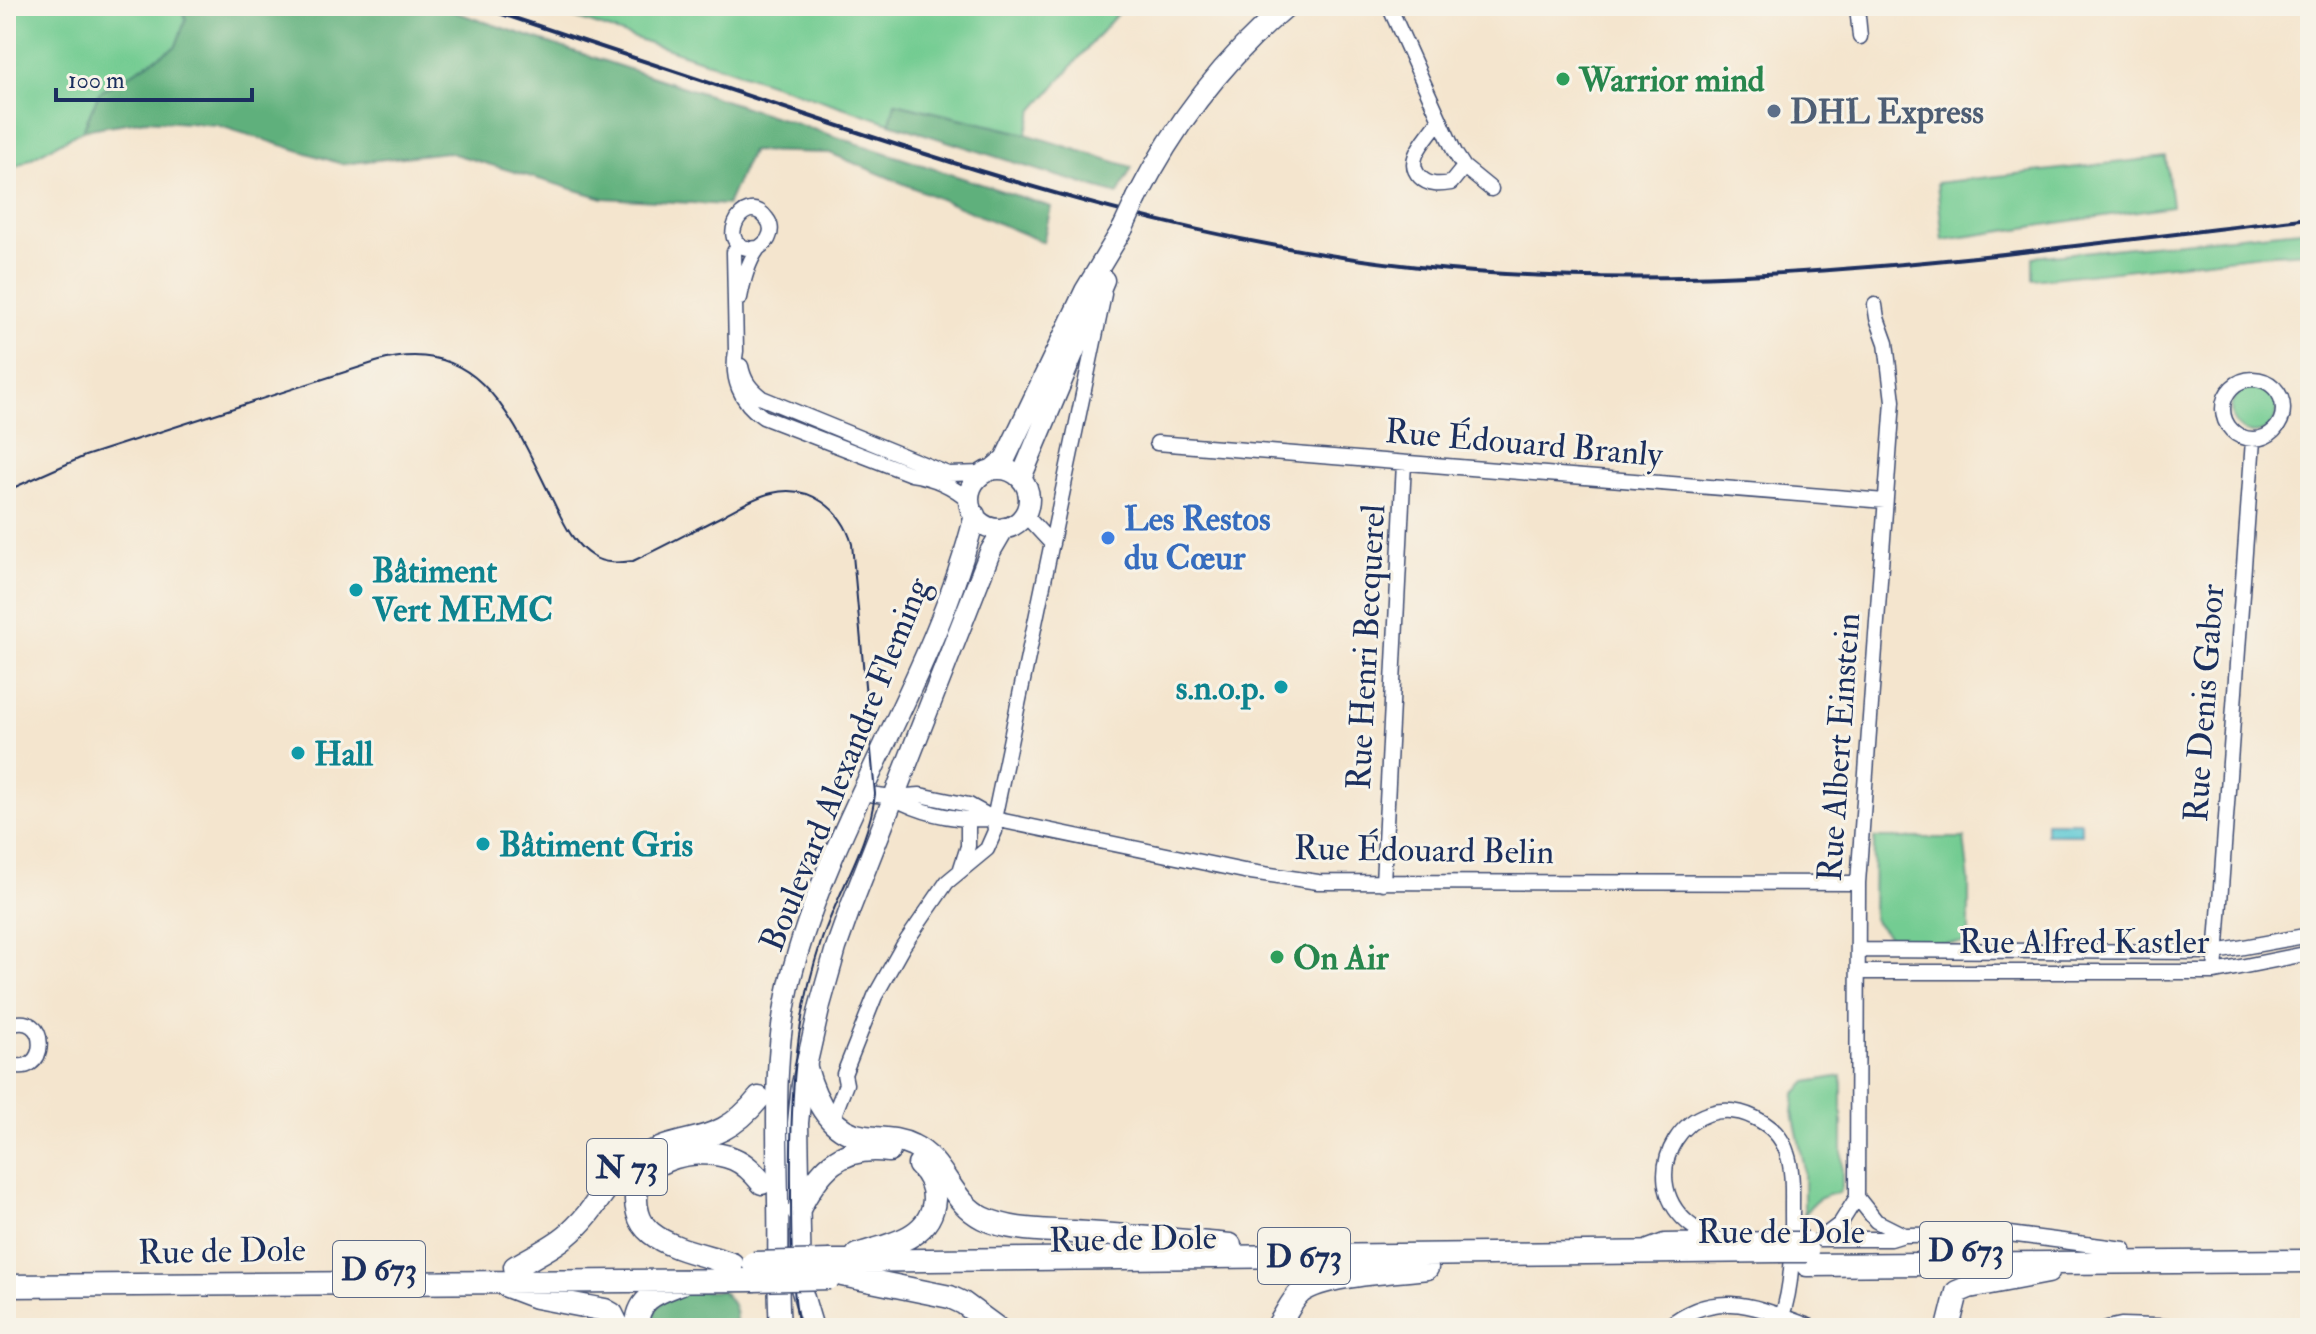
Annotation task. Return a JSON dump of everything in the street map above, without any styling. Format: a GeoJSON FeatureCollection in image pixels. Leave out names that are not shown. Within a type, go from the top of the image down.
{"type":"FeatureCollection","features":[{"type":"Feature","properties":{"kind":"main road"},"geometry":{"type":"LineString","coordinates":[[806,1068],[814,1096],[832,1120],[855,1135],[898,1140],[921,1150],[939,1167],[960,1201],[971,1211],[998,1224],[1343,1256]]}},
{"type":"Feature","properties":{"kind":"main road","name":"N 73"},"geometry":{"type":"LineString","coordinates":[[515,1267],[573,1230],[620,1171],[664,1148],[716,1134],[742,1117],[759,1098]]}},
{"type":"Feature","properties":{"kind":"main road"},"geometry":{"type":"LineString","coordinates":[[788,1207],[819,1174],[856,1152],[899,1153],[923,1167],[934,1192],[934,1204],[926,1224],[905,1239],[835,1269]]}},
{"type":"Feature","properties":{"kind":"main road"},"geometry":{"type":"LineString","coordinates":[[746,1269],[676,1245],[648,1231],[640,1220],[636,1195],[640,1184],[655,1165],[690,1153],[708,1153],[736,1160],[762,1183]]}},
{"type":"Feature","properties":{"kind":"main road","name":"Rue de Dole"},"geometry":{"type":"LineString","coordinates":[[6,1273],[515,1267],[1427,1268],[1811,1249],[2310,1248]]}},
{"type":"Feature","properties":{"kind":"main road","name":"Rue de Dole"},"geometry":{"type":"LineString","coordinates":[[1811,1249],[2086,1262],[2310,1261]]}},
{"type":"Feature","properties":{"kind":"main road","name":"Rue de Dole"},"geometry":{"type":"LineString","coordinates":[[835,1269],[1343,1256],[1779,1252]]}},
{"type":"Feature","properties":{"kind":"main road"},"geometry":{"type":"LineString","coordinates":[[1948,1328],[1957,1292],[2086,1262]]}},
{"type":"Feature","properties":{"kind":"main road"},"geometry":{"type":"LineString","coordinates":[[1280,1328],[1279,1324],[1293,1300],[1304,1290],[1326,1281],[1427,1268]]}},
{"type":"Feature","properties":{"kind":"main road","name":"Rue de Dole"},"geometry":{"type":"LineString","coordinates":[[6,1286],[695,1278],[746,1269]]}},
{"type":"Feature","properties":{"kind":"main road"},"geometry":{"type":"LineString","coordinates":[[835,1269],[950,1297],[997,1328]]}},
{"type":"Feature","properties":{"kind":"main road"},"geometry":{"type":"LineString","coordinates":[[637,1328],[638,1314],[649,1298],[695,1278]]}},
{"type":"Feature","properties":{"kind":"main road"},"geometry":{"type":"LineString","coordinates":[[490,1281],[536,1297],[605,1310],[612,1314],[619,1328]]}},
{"type":"Feature","properties":{"kind":"street"},"geometry":{"type":"LineString","coordinates":[[1021,478],[1123,228],[1166,145],[1199,97],[1249,41],[1287,6]]}},
{"type":"Feature","properties":{"kind":"street"},"geometry":{"type":"LineString","coordinates":[[1389,6],[1439,120],[1464,167],[1491,189]]}},
{"type":"Feature","properties":{"kind":"street"},"geometry":{"type":"LineString","coordinates":[[1857,6],[1860,37]]}},
{"type":"Feature","properties":{"kind":"street"},"geometry":{"type":"LineString","coordinates":[[1439,120],[1418,150],[1414,162],[1416,173],[1426,182],[1439,185],[1451,183],[1464,167]]}},
{"type":"Feature","properties":{"kind":"street"},"geometry":{"type":"LineString","coordinates":[[736,351],[744,379],[751,390],[762,398],[948,474],[1013,472],[1021,478],[1029,496],[1025,515],[1012,526],[987,526],[959,491],[763,417],[744,401],[735,376],[736,314],[744,275],[771,230],[766,218],[756,211],[743,213],[735,221],[733,234],[739,244],[751,249],[758,248]]}},
{"type":"Feature","properties":{"kind":"street"},"geometry":{"type":"LineString","coordinates":[[972,508],[973,485],[1005,459],[1085,291],[1123,228]]}},
{"type":"Feature","properties":{"kind":"street"},"geometry":{"type":"LineString","coordinates":[[736,314],[733,302],[734,252],[739,244]]}},
{"type":"Feature","properties":{"kind":"street"},"geometry":{"type":"LineString","coordinates":[[832,1120],[846,1084],[844,1074],[875,996],[903,946],[933,901],[961,868],[987,849],[995,831],[994,819],[1102,314],[1107,272]]}},
{"type":"Feature","properties":{"kind":"street","name":"Rue Albert Einstein"},"geometry":{"type":"LineString","coordinates":[[1857,1197],[1858,883],[1893,401],[1886,343],[1875,305]]}},
{"type":"Feature","properties":{"kind":"street"},"geometry":{"type":"LineString","coordinates":[[2254,378],[2264,380],[2280,394],[2284,414],[2273,432],[2253,440],[2230,429],[2223,412],[2227,393],[2243,380],[2254,378]]}},
{"type":"Feature","properties":{"kind":"street"},"geometry":{"type":"LineString","coordinates":[[804,433],[823,424]]}},
{"type":"Feature","properties":{"kind":"street","name":"Rue Denis Gabor"},"geometry":{"type":"LineString","coordinates":[[2215,972],[2253,440]]}},
{"type":"Feature","properties":{"kind":"street","name":"Rue Édouard Branly"},"geometry":{"type":"LineString","coordinates":[[1157,443],[1885,501]]}},
{"type":"Feature","properties":{"kind":"street","name":"Rue Henri Becquerel"},"geometry":{"type":"LineString","coordinates":[[1383,883],[1404,463]]}},
{"type":"Feature","properties":{"kind":"street","name":"Boulevard Alexandre Fleming"},"geometry":{"type":"LineString","coordinates":[[813,1328],[801,1288],[788,1207],[777,1091],[780,1032],[791,978],[805,933],[846,824],[919,670],[945,604],[972,508]]}},
{"type":"Feature","properties":{"kind":"street"},"geometry":{"type":"LineString","coordinates":[[1025,515],[1052,544]]}},
{"type":"Feature","properties":{"kind":"street","name":"Boulevard Alexandre Fleming"},"geometry":{"type":"LineString","coordinates":[[780,1328],[798,1111],[836,948],[990,552],[1004,528]]}},
{"type":"Feature","properties":{"kind":"street","name":"Rue Édouard Belin"},"geometry":{"type":"LineString","coordinates":[[861,793],[893,797],[920,795],[969,805],[994,819],[1286,878],[1350,884],[1652,881],[1858,883]]}},
{"type":"Feature","properties":{"kind":"street"},"geometry":{"type":"LineString","coordinates":[[893,797],[917,810],[968,821],[994,819]]}},
{"type":"Feature","properties":{"kind":"street"},"geometry":{"type":"LineString","coordinates":[[961,868],[968,846],[968,821]]}},
{"type":"Feature","properties":{"kind":"street","name":"Rue Alfred Kastler"},"geometry":{"type":"LineString","coordinates":[[1858,950],[2216,952],[2310,935]]}},
{"type":"Feature","properties":{"kind":"street","name":"Rue Alfred Kastler"},"geometry":{"type":"LineString","coordinates":[[1858,972],[2215,972],[2310,953]]}},
{"type":"Feature","properties":{"kind":"street"},"geometry":{"type":"LineString","coordinates":[[6,1027],[15,1023],[29,1025],[41,1043],[32,1062],[20,1067],[7,1065]]}},
{"type":"Feature","properties":{"kind":"street","name":"N 73"},"geometry":{"type":"LineString","coordinates":[[759,1098],[780,1032]]}},
{"type":"Feature","properties":{"kind":"street","name":"Rue de Dole"},"geometry":{"type":"LineString","coordinates":[[1720,1240],[1687,1222],[1677,1210],[1669,1197],[1665,1170],[1674,1140],[1685,1127],[1713,1112],[1729,1110],[1746,1113],[1762,1121],[1781,1141],[1789,1160],[1791,1279],[1782,1316]]}},
{"type":"Feature","properties":{"kind":"street"},"geometry":{"type":"LineString","coordinates":[[762,1183],[788,1207]]}},
{"type":"Feature","properties":{"kind":"street"},"geometry":{"type":"LineString","coordinates":[[1811,1249],[1840,1224],[1857,1197],[1876,1221],[1904,1235]]}},
{"type":"Feature","properties":{"kind":"street","name":"Rue de Dole"},"geometry":{"type":"LineString","coordinates":[[1811,1249],[1904,1235],[2009,1234],[2124,1249]]}},
{"type":"Feature","properties":{"kind":"street","name":"Rue de Dole"},"geometry":{"type":"LineString","coordinates":[[1632,1253],[1664,1241],[1720,1240],[1779,1252]]}},
{"type":"Feature","properties":{"kind":"street"},"geometry":{"type":"LineString","coordinates":[[1666,1328],[1680,1318],[1711,1305],[1749,1305],[1814,1328]]}},
{"type":"Feature","properties":{"kind":"street"},"geometry":{"type":"LineString","coordinates":[[2107,1328],[2121,1325],[2219,1328]]}},
{"type":"Feature","properties":{"kind":"green space"},"geometry":{"type":"Polygon","coordinates":[[[6,6],[182,6],[186,19],[176,46],[100,93],[83,130],[6,172],[6,6]]]}},
{"type":"Feature","properties":{"kind":"green space"},"geometry":{"type":"Polygon","coordinates":[[[182,6],[436,6],[1051,207],[1043,242],[830,153],[751,151],[727,205],[603,198],[447,152],[342,164],[217,125],[146,120],[83,130],[99,93],[176,46],[186,19],[182,6]]]}},
{"type":"Feature","properties":{"kind":"green space"},"geometry":{"type":"Polygon","coordinates":[[[539,6],[1124,6],[1033,111],[1026,134],[896,103],[890,123],[539,6]]]}},
{"type":"Feature","properties":{"kind":"green space"},"geometry":{"type":"Polygon","coordinates":[[[895,103],[1026,134],[1132,167],[1118,194],[890,123],[895,103]]]}},
{"type":"Feature","properties":{"kind":"green space"},"geometry":{"type":"Polygon","coordinates":[[[2166,157],[2172,206],[1943,240],[1937,183],[2166,157]]]}},
{"type":"Feature","properties":{"kind":"green space"},"geometry":{"type":"Polygon","coordinates":[[[2310,229],[2310,252],[2033,280],[2033,257],[2310,229]]]}},
{"type":"Feature","properties":{"kind":"green space"},"geometry":{"type":"Polygon","coordinates":[[[2254,387],[2270,394],[2277,410],[2270,426],[2254,433],[2238,426],[2231,410],[2238,394],[2254,387]]]}},
{"type":"Feature","properties":{"kind":"green space"},"geometry":{"type":"Polygon","coordinates":[[[1874,838],[1964,838],[1969,881],[1969,943],[1895,944],[1873,919],[1874,838]]]}},
{"type":"Feature","properties":{"kind":"green space"},"geometry":{"type":"Polygon","coordinates":[[[1842,1076],[1842,1187],[1839,1193],[1823,1197],[1810,1206],[1804,1216],[1804,1165],[1793,1113],[1795,1094],[1807,1082],[1842,1076]]]}},
{"type":"Feature","properties":{"kind":"green space"},"geometry":{"type":"Polygon","coordinates":[[[722,1291],[734,1308],[735,1328],[654,1328],[654,1315],[666,1299],[687,1292],[722,1291]]]}},
{"type":"Feature","properties":{"kind":"water"},"geometry":{"type":"Polygon","coordinates":[[[2046,822],[2081,822],[2081,834],[2046,834],[2046,822]]]}},
{"type":"Feature","properties":{"kind":"tram line"},"geometry":{"type":"LineString","coordinates":[[6,491],[85,456],[376,362],[412,356],[443,360],[469,373],[490,392],[524,443],[569,531],[585,551],[602,560],[633,561],[746,503],[772,493],[799,492],[832,510],[841,520],[852,544],[875,794],[866,832],[821,942],[799,1033],[791,1157],[792,1258],[799,1328]]}},
{"type":"Feature","properties":{"kind":"railway"},"geometry":{"type":"LineString","coordinates":[[478,6],[959,165],[1110,208],[1263,244],[1419,267],[1531,275],[1643,278],[1754,275],[1977,257],[2310,218]]}},
{"type":"Feature","properties":{"kind":"place","name":"Warrior mind"},"geometry":{"type":"Point","coordinates":[1563,79]}},
{"type":"Feature","properties":{"kind":"place","name":"DHL Express"},"geometry":{"type":"Point","coordinates":[1774,111]}},
{"type":"Feature","properties":{"kind":"place","name":"Les Restos du Cœur"},"geometry":{"type":"Point","coordinates":[1108,538]}},
{"type":"Feature","properties":{"kind":"place","name":"Bâtiment Vert MEMC"},"geometry":{"type":"Point","coordinates":[356,590]}},
{"type":"Feature","properties":{"kind":"place","name":"s.n.o.p."},"geometry":{"type":"Point","coordinates":[1281,687]}},
{"type":"Feature","properties":{"kind":"place","name":"Hall"},"geometry":{"type":"Point","coordinates":[298,753]}},
{"type":"Feature","properties":{"kind":"place","name":"Bâtiment Gris"},"geometry":{"type":"Point","coordinates":[483,844]}},
{"type":"Feature","properties":{"kind":"place","name":"On Air"},"geometry":{"type":"Point","coordinates":[1277,957]}}]}
